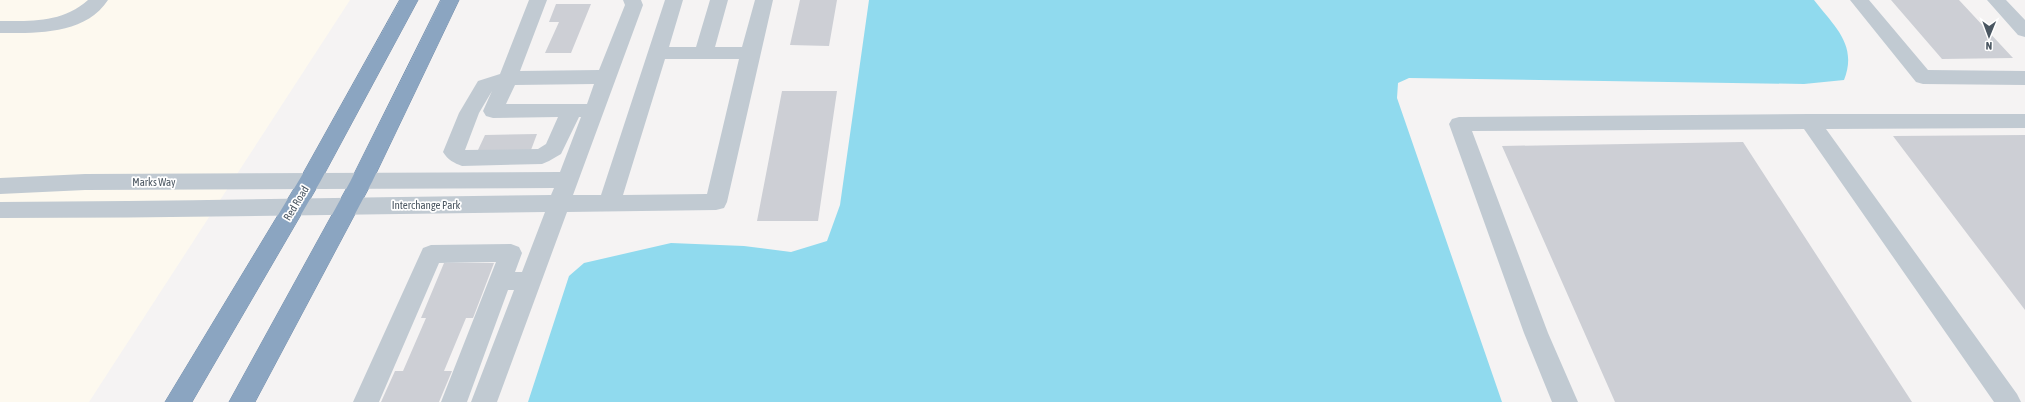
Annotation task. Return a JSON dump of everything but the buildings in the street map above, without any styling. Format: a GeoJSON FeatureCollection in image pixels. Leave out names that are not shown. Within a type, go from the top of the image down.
{"type":"FeatureCollection","features":[{"type":"Feature","properties":{"kind":"highway","name":"Red Road"},"geometry":{"type":"LineString","coordinates":[[178,402],[309,182],[409,0]]}},
{"type":"Feature","properties":{"kind":"highway"},"geometry":{"type":"LineString","coordinates":[[242,402],[361,182],[450,0]]}},
{"type":"Feature","properties":{"kind":"street"},"geometry":{"type":"LineString","coordinates":[[0,27],[44,26],[68,22],[89,11],[99,0]]}},
{"type":"Feature","properties":{"kind":"street"},"geometry":{"type":"LineString","coordinates":[[538,0],[529,20],[508,78],[493,111],[583,110]]}},
{"type":"Feature","properties":{"kind":"street"},"geometry":{"type":"LineString","coordinates":[[607,78],[508,78],[485,86],[469,113],[454,152],[462,158],[542,156],[554,149],[607,78],[634,5],[632,0]]}},
{"type":"Feature","properties":{"kind":"street"},"geometry":{"type":"LineString","coordinates":[[609,203],[674,0]]}},
{"type":"Feature","properties":{"kind":"street"},"geometry":{"type":"LineString","coordinates":[[704,53],[719,0]]}},
{"type":"Feature","properties":{"kind":"street"},"geometry":{"type":"LineString","coordinates":[[657,53],[750,53],[764,0]]}},
{"type":"Feature","properties":{"kind":"street"},"geometry":{"type":"LineString","coordinates":[[1859,0],[1923,77],[2025,78]]}},
{"type":"Feature","properties":{"kind":"street"},"geometry":{"type":"LineString","coordinates":[[1996,0],[2025,31]]}},
{"type":"Feature","properties":{"kind":"street","name":"Interchange Park"},"geometry":{"type":"LineString","coordinates":[[294,206],[716,202],[750,53]]}},
{"type":"Feature","properties":{"kind":"street"},"geometry":{"type":"LineString","coordinates":[[484,402],[558,204],[569,180],[583,110]]}},
{"type":"Feature","properties":{"kind":"street"},"geometry":{"type":"LineString","coordinates":[[1810,121],[2008,402]]}},
{"type":"Feature","properties":{"kind":"street"},"geometry":{"type":"LineString","coordinates":[[1565,402],[1536,333],[1459,124],[2025,121]]}},
{"type":"Feature","properties":{"kind":"street"},"geometry":{"type":"LineString","coordinates":[[309,182],[569,180]]}},
{"type":"Feature","properties":{"kind":"street","name":"Marks Way"},"geometry":{"type":"LineString","coordinates":[[0,186],[85,182],[309,182]]}},
{"type":"Feature","properties":{"kind":"street"},"geometry":{"type":"LineString","coordinates":[[0,210],[237,210],[294,206]]}},
{"type":"Feature","properties":{"kind":"street"},"geometry":{"type":"LineString","coordinates":[[366,402],[430,254],[510,253],[454,402]]}},
{"type":"Feature","properties":{"kind":"street"},"geometry":{"type":"LineString","coordinates":[[500,281],[529,281]]}},
{"type":"Feature","properties":{"kind":"shaded area"},"geometry":{"type":"Polygon","coordinates":[[[0,0],[350,0],[89,402],[0,402],[0,0]]]}},
{"type":"Feature","properties":{"kind":"water"},"geometry":{"type":"Polygon","coordinates":[[[869,0],[1814,0],[1842,37],[1848,56],[1848,68],[1844,80],[1804,84],[1409,78],[1398,83],[1397,98],[1502,402],[528,402],[569,276],[584,263],[671,243],[744,246],[791,252],[827,241],[840,205],[869,0]]]}}]}
